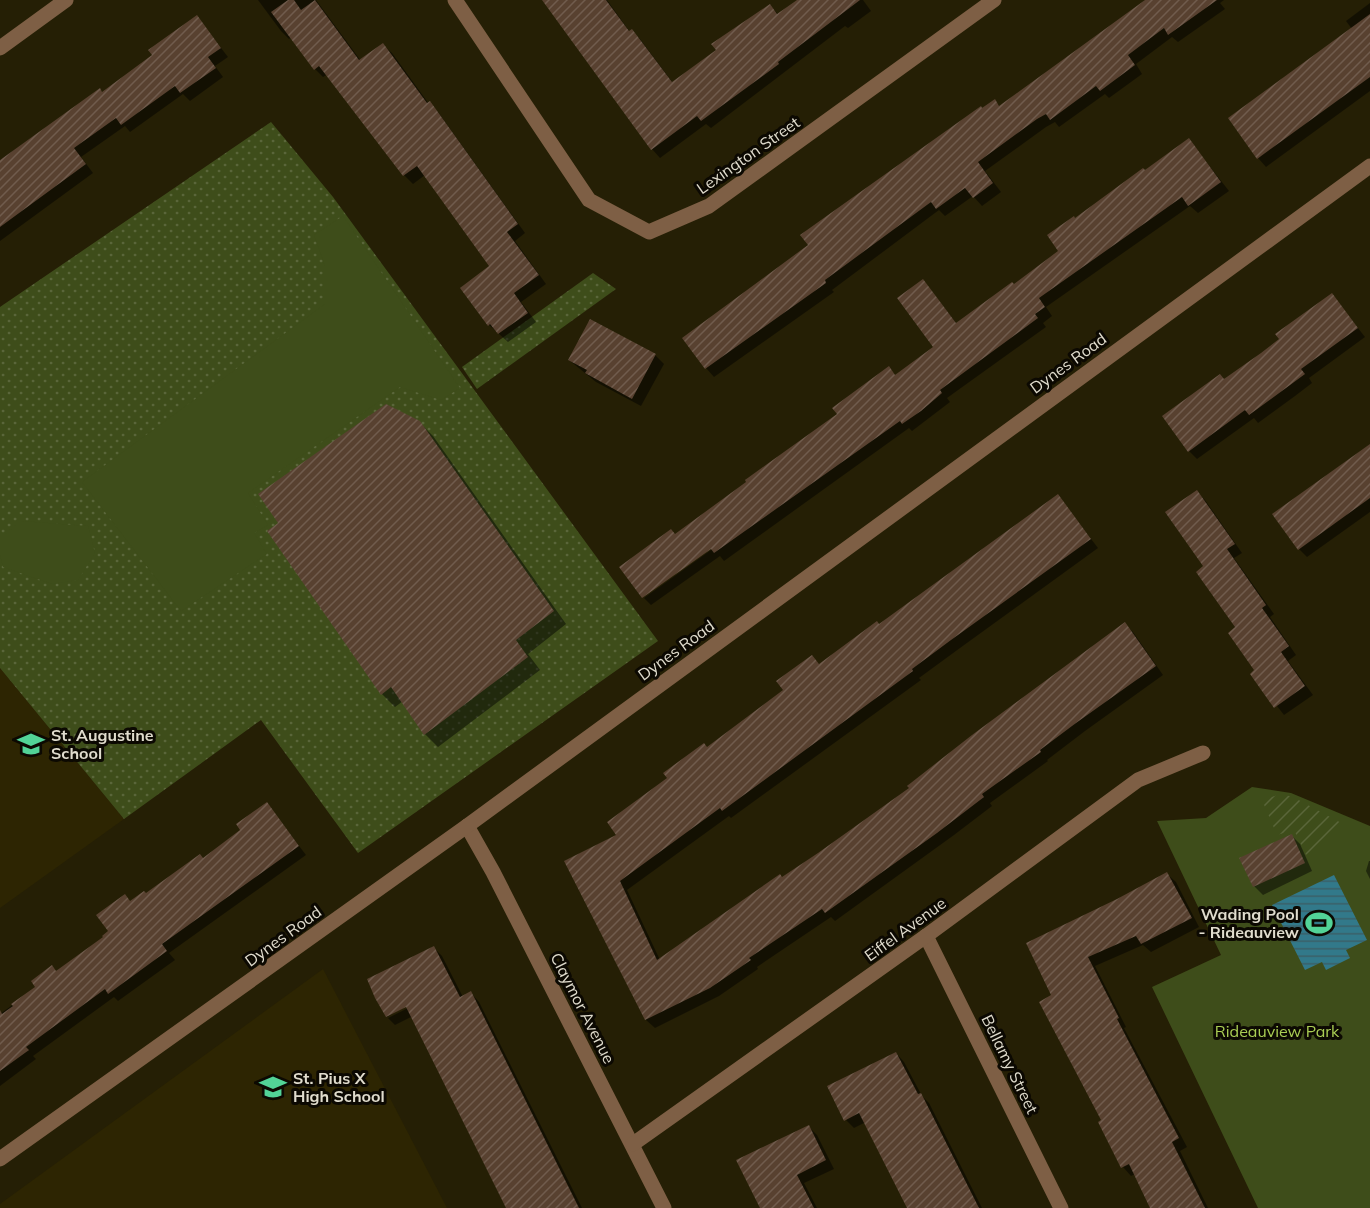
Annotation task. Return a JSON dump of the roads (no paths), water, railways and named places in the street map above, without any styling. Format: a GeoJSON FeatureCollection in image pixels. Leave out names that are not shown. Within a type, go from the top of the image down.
{"type":"FeatureCollection","features":[{"type":"Feature","properties":{"kind":"street"},"geometry":{"type":"LineString","coordinates":[[0,48],[66,0]]}},
{"type":"Feature","properties":{"kind":"street","name":"Lexington Street"},"geometry":{"type":"LineString","coordinates":[[455,0],[589,200],[649,232],[709,207],[994,0]]}},
{"type":"Feature","properties":{"kind":"street","name":"Dynes Road"},"geometry":{"type":"LineString","coordinates":[[0,1159],[467,826],[1370,166]]}},
{"type":"Feature","properties":{"kind":"street","name":"Eiffel Avenue"},"geometry":{"type":"LineString","coordinates":[[633,1144],[926,936],[1138,780],[1203,753]]}},
{"type":"Feature","properties":{"kind":"street","name":"Claymor Avenue"},"geometry":{"type":"LineString","coordinates":[[467,826],[664,1208]]}},
{"type":"Feature","properties":{"kind":"street","name":"Bellamy Street"},"geometry":{"type":"LineString","coordinates":[[926,936],[1061,1208]]}},
{"type":"Feature","properties":{"kind":"water","name":"Wading Pool - Rideauview"},"geometry":{"type":"Polygon","coordinates":[[[1334,875],[1367,940],[1346,950],[1350,958],[1326,970],[1322,962],[1305,970],[1272,905],[1334,875]]]}},
{"type":"Feature","properties":{"kind":"place","name":"St. Augustine School"},"geometry":{"type":"Point","coordinates":[31,744]}},
{"type":"Feature","properties":{"kind":"place","name":"Wading Pool - Rideauview"},"geometry":{"type":"Point","coordinates":[1319,923]}},
{"type":"Feature","properties":{"kind":"place","name":"St. Pius X High School"},"geometry":{"type":"Point","coordinates":[273,1087]}},
{"type":"Feature","properties":{"kind":"park label","name":"Rideauview Park"},"geometry":{"type":"Point","coordinates":[1277,1031]}}]}
